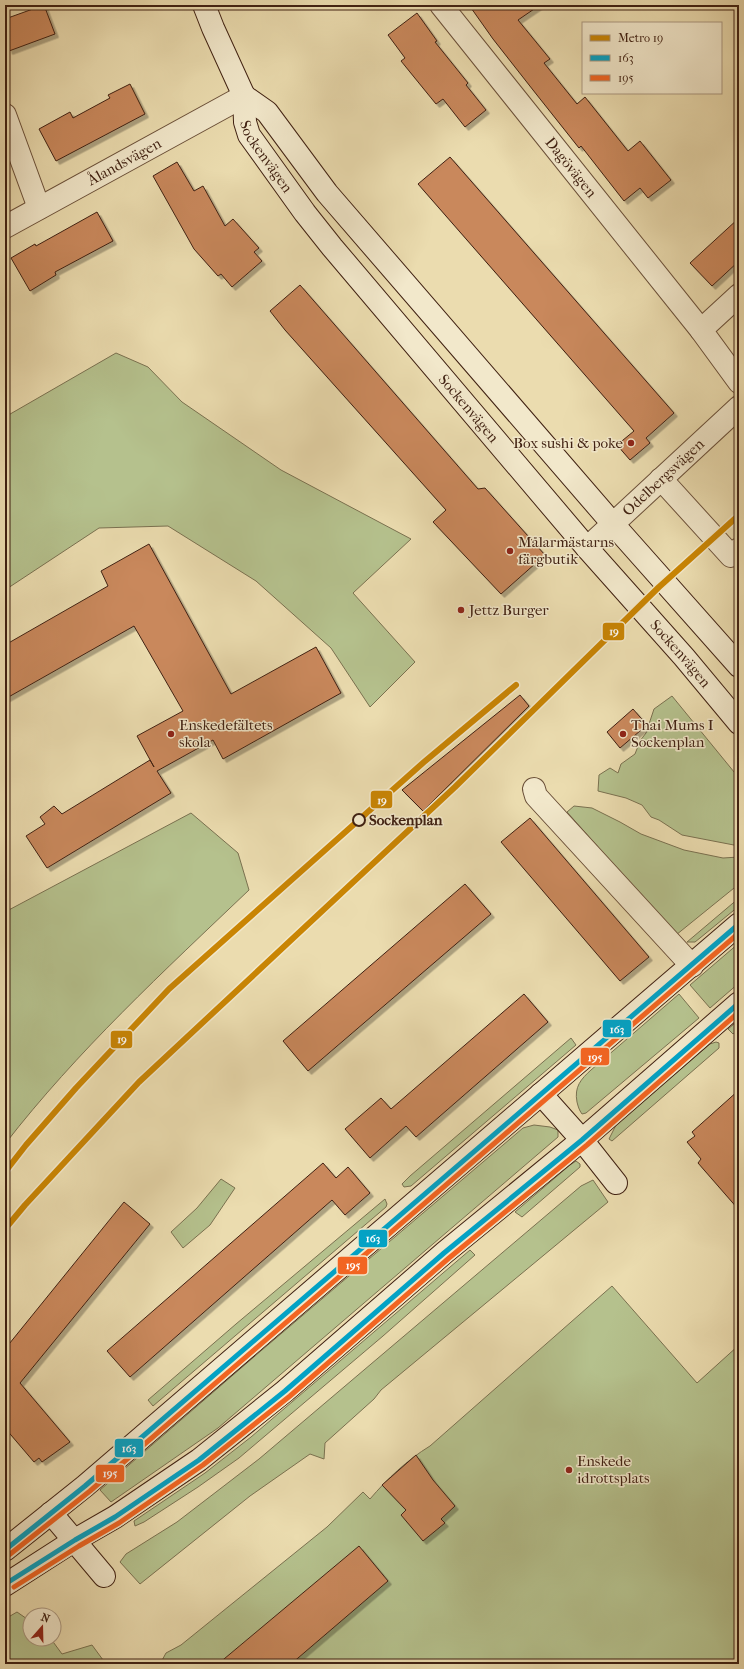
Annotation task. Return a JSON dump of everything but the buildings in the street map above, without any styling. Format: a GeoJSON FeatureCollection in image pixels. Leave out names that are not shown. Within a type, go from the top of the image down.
{"type":"FeatureCollection","features":[{"type":"Feature","properties":{"kind":"street","name":"Sockenvägen"},"geometry":{"type":"LineString","coordinates":[[204,5],[244,96],[244,122],[249,135],[304,214],[587,548],[684,657],[739,723]]}},
{"type":"Feature","properties":{"kind":"street","name":"Dagövägen"},"geometry":{"type":"LineString","coordinates":[[440,5],[701,330]]}},
{"type":"Feature","properties":{"kind":"street","name":"Sockenvägen"},"geometry":{"type":"LineString","coordinates":[[244,96],[267,112],[327,193],[613,524],[739,666]]}},
{"type":"Feature","properties":{"kind":"street","name":"Ålandsvägen"},"geometry":{"type":"LineString","coordinates":[[5,227],[244,96]]}},
{"type":"Feature","properties":{"kind":"street"},"geometry":{"type":"LineString","coordinates":[[5,114],[39,208]]}},
{"type":"Feature","properties":{"kind":"street"},"geometry":{"type":"LineString","coordinates":[[739,295],[701,330],[739,382]]}},
{"type":"Feature","properties":{"kind":"street","name":"Odelbergsvägen"},"geometry":{"type":"LineString","coordinates":[[587,548],[739,407]]}},
{"type":"Feature","properties":{"kind":"street"},"geometry":{"type":"LineString","coordinates":[[661,479],[731,556],[739,549]]}},
{"type":"Feature","properties":{"kind":"street"},"geometry":{"type":"LineString","coordinates":[[534,789],[536,796],[692,966]]}},
{"type":"Feature","properties":{"kind":"street"},"geometry":{"type":"LineString","coordinates":[[5,1550],[85,1486],[692,966],[739,924]]}},
{"type":"Feature","properties":{"kind":"street"},"geometry":{"type":"LineString","coordinates":[[5,1585],[75,1540],[115,1518],[199,1460],[285,1391],[444,1253],[582,1140],[739,1003]]}},
{"type":"Feature","properties":{"kind":"street"},"geometry":{"type":"LineString","coordinates":[[541,1094],[582,1140],[616,1183]]}},
{"type":"Feature","properties":{"kind":"street"},"geometry":{"type":"LineString","coordinates":[[51,1513],[104,1576]]}},
{"type":"Feature","properties":{"kind":"green space"},"geometry":{"type":"Polygon","coordinates":[[[116,353],[148,367],[182,402],[281,470],[411,539],[353,593],[415,662],[370,707],[331,648],[256,581],[168,526],[99,528],[5,590],[5,417],[116,353]]]}},
{"type":"Feature","properties":{"kind":"green space"},"geometry":{"type":"Polygon","coordinates":[[[672,696],[739,778],[739,846],[682,835],[659,820],[651,817],[642,805],[626,798],[598,791],[599,775],[610,768],[618,773],[621,764],[635,754],[640,741],[646,733],[654,709],[672,696]]]}},
{"type":"Feature","properties":{"kind":"green space"},"geometry":{"type":"Polygon","coordinates":[[[574,806],[592,808],[641,834],[684,850],[723,858],[739,857],[739,884],[676,935],[567,812],[574,806]]]}},
{"type":"Feature","properties":{"kind":"green space"},"geometry":{"type":"Polygon","coordinates":[[[191,813],[238,853],[249,890],[153,981],[91,1044],[5,1144],[5,912],[191,813]]]}},
{"type":"Feature","properties":{"kind":"green space"},"geometry":{"type":"Polygon","coordinates":[[[739,898],[739,906],[695,942],[687,942],[739,898]]]}},
{"type":"Feature","properties":{"kind":"green space"},"geometry":{"type":"Polygon","coordinates":[[[739,943],[739,983],[710,1008],[690,985],[739,943]]]}},
{"type":"Feature","properties":{"kind":"green space"},"geometry":{"type":"Polygon","coordinates":[[[679,994],[699,1018],[586,1113],[582,1114],[576,1097],[577,1088],[581,1080],[679,994]]]}},
{"type":"Feature","properties":{"kind":"green space"},"geometry":{"type":"Polygon","coordinates":[[[739,1020],[739,1029],[733,1034],[728,1029],[739,1020]]]}},
{"type":"Feature","properties":{"kind":"green space"},"geometry":{"type":"Polygon","coordinates":[[[571,1038],[576,1045],[411,1186],[404,1187],[402,1184],[410,1176],[571,1038]]]}},
{"type":"Feature","properties":{"kind":"green space"},"geometry":{"type":"Polygon","coordinates":[[[716,1042],[719,1043],[719,1048],[612,1141],[609,1139],[616,1125],[710,1044],[716,1042]]]}},
{"type":"Feature","properties":{"kind":"green space"},"geometry":{"type":"Polygon","coordinates":[[[534,1125],[550,1127],[558,1130],[558,1137],[218,1428],[111,1502],[100,1490],[523,1128],[534,1125]]]}},
{"type":"Feature","properties":{"kind":"green space"},"geometry":{"type":"Polygon","coordinates":[[[576,1161],[580,1164],[580,1167],[522,1217],[515,1212],[570,1165],[576,1161]]]}},
{"type":"Feature","properties":{"kind":"green space"},"geometry":{"type":"Polygon","coordinates":[[[221,1179],[235,1188],[210,1225],[183,1248],[171,1232],[197,1208],[221,1179]]]}},
{"type":"Feature","properties":{"kind":"green space"},"geometry":{"type":"Polygon","coordinates":[[[593,1180],[608,1202],[381,1390],[374,1399],[325,1443],[324,1459],[310,1454],[250,1496],[140,1584],[120,1562],[126,1554],[177,1522],[259,1459],[581,1186],[593,1180]]]}},
{"type":"Feature","properties":{"kind":"green space"},"geometry":{"type":"Polygon","coordinates":[[[385,1199],[387,1204],[386,1207],[153,1406],[148,1400],[385,1199]]]}},
{"type":"Feature","properties":{"kind":"green space"},"geometry":{"type":"Polygon","coordinates":[[[470,1250],[475,1255],[383,1336],[239,1458],[198,1487],[144,1522],[135,1526],[134,1521],[205,1473],[251,1437],[470,1250]]]}},
{"type":"Feature","properties":{"kind":"green space","name":"Enskede idrottsplats"},"geometry":{"type":"Polygon","coordinates":[[[612,1286],[697,1383],[739,1345],[739,1664],[160,1664],[166,1653],[181,1645],[327,1527],[363,1492],[370,1499],[398,1470],[413,1457],[430,1446],[612,1286]]]}},
{"type":"Feature","properties":{"kind":"green space"},"geometry":{"type":"Polygon","coordinates":[[[17,1612],[22,1615],[22,1647],[57,1647],[62,1654],[92,1645],[106,1664],[5,1664],[5,1619],[17,1612]]]}},
{"type":"Feature","properties":{"kind":"metro line","name":"19"},"geometry":{"type":"LineString","coordinates":[[5,1229],[25,1205],[139,1082],[455,787],[659,587],[739,515]]}},
{"type":"Feature","properties":{"kind":"metro line","name":"19"},"geometry":{"type":"LineString","coordinates":[[5,1172],[26,1145],[76,1088],[169,989],[424,762],[516,685]]}},
{"type":"Feature","properties":{"kind":"transit line","name":"163"},"geometry":{"type":"LineString","coordinates":[[5,1550],[85,1486],[739,924]]}},
{"type":"Feature","properties":{"kind":"transit line","name":"195"},"geometry":{"type":"LineString","coordinates":[[9,1555],[90,1491],[739,933]]}},
{"type":"Feature","properties":{"kind":"transit line","name":"163"},"geometry":{"type":"LineString","coordinates":[[10,1581],[115,1517],[199,1460],[285,1391],[444,1253],[582,1140],[739,1003]]}},
{"type":"Feature","properties":{"kind":"transit line","name":"195"},"geometry":{"type":"LineString","coordinates":[[14,1587],[119,1523],[203,1465],[290,1396],[449,1258],[587,1145],[739,1012]]}},
{"type":"Feature","properties":{"kind":"place","name":"Box sushi & poke"},"geometry":{"type":"Point","coordinates":[631,443]}},
{"type":"Feature","properties":{"kind":"place","name":"Målarmästarns färgbutik"},"geometry":{"type":"Point","coordinates":[510,551]}},
{"type":"Feature","properties":{"kind":"place","name":"Jettz Burger"},"geometry":{"type":"Point","coordinates":[461,610]}},
{"type":"Feature","properties":{"kind":"place","name":"Enskedefältets skola"},"geometry":{"type":"Point","coordinates":[171,734]}},
{"type":"Feature","properties":{"kind":"place","name":"Thai Mums I Sockenplan"},"geometry":{"type":"Point","coordinates":[623,734]}},
{"type":"Feature","properties":{"kind":"place","name":"Sockenplan"},"geometry":{"type":"Point","coordinates":[359,820]}},
{"type":"Feature","properties":{"kind":"place","name":"Enskede idrottsplats"},"geometry":{"type":"Point","coordinates":[569,1470]}}]}
